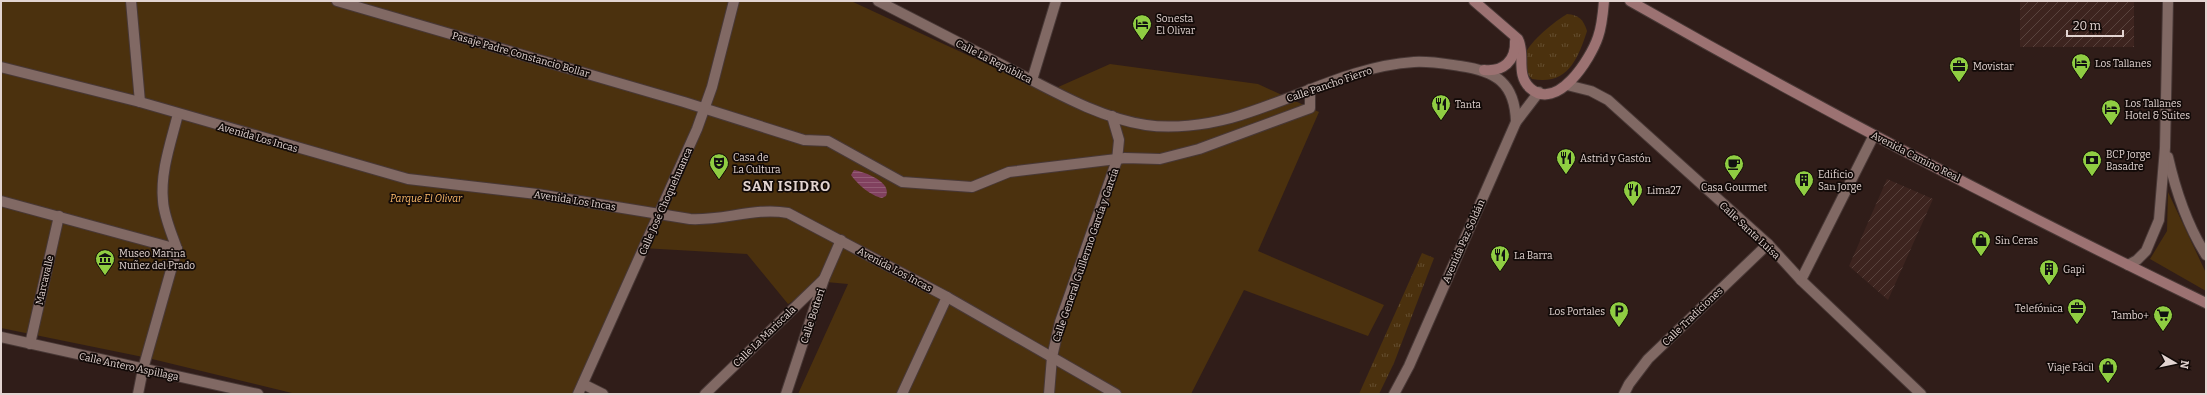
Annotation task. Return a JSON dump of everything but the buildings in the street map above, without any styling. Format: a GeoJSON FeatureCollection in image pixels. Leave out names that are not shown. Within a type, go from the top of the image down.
{"type":"FeatureCollection","features":[{"type":"Feature","properties":{"kind":"main road"},"geometry":{"type":"LineString","coordinates":[[1474,1],[1513,34],[1520,43],[1522,71],[1525,82],[1530,88],[1539,92],[1555,92],[1567,85],[1581,69],[1596,42],[1604,1]]}},
{"type":"Feature","properties":{"kind":"main road","name":"Avenida Camino Real"},"geometry":{"type":"LineString","coordinates":[[1630,1],[1874,134],[2128,265],[2206,303]]}},
{"type":"Feature","properties":{"kind":"main road"},"geometry":{"type":"LineString","coordinates":[[1484,70],[1500,69],[1510,61],[1515,50],[1513,34]]}},
{"type":"Feature","properties":{"kind":"street"},"geometry":{"type":"LineString","coordinates":[[131,1],[140,102]]}},
{"type":"Feature","properties":{"kind":"street","name":"Pasaje Padre Constancio Bollar"},"geometry":{"type":"LineString","coordinates":[[337,1],[705,108],[804,140],[828,141],[902,182],[972,187],[1009,172],[1125,158],[1160,159],[1206,146],[1310,108],[1310,89]]}},
{"type":"Feature","properties":{"kind":"street","name":"Calle José Choquehuanca"},"geometry":{"type":"LineString","coordinates":[[578,394],[705,108],[734,1]]}},
{"type":"Feature","properties":{"kind":"street","name":"Calle La República"},"geometry":{"type":"LineString","coordinates":[[878,1],[892,4],[1032,80],[1112,116]]}},
{"type":"Feature","properties":{"kind":"street"},"geometry":{"type":"LineString","coordinates":[[1032,80],[1056,1]]}},
{"type":"Feature","properties":{"kind":"street"},"geometry":{"type":"LineString","coordinates":[[2128,265],[2137,260],[2146,251],[2159,220],[2166,148],[2168,1]]}},
{"type":"Feature","properties":{"kind":"street","name":"Calle Pancho Fierro"},"geometry":{"type":"LineString","coordinates":[[1112,116],[1148,125],[1170,126],[1220,120],[1383,66],[1416,62],[1484,70],[1496,76],[1508,90],[1514,105],[1516,122]]}},
{"type":"Feature","properties":{"kind":"street","name":"Avenida Los Incas"},"geometry":{"type":"LineString","coordinates":[[1,66],[140,102],[408,179],[537,194],[700,220],[778,212],[798,218],[947,297],[1116,394]]}},
{"type":"Feature","properties":{"kind":"street","name":"Calle Santa Luisa"},"geometry":{"type":"LineString","coordinates":[[1567,85],[1590,90],[1608,100],[1768,244],[1801,280],[1921,394]]}},
{"type":"Feature","properties":{"kind":"street","name":"Avenida Paz Soldán"},"geometry":{"type":"LineString","coordinates":[[1394,394],[1409,366],[1516,122],[1539,92]]}},
{"type":"Feature","properties":{"kind":"street"},"geometry":{"type":"LineString","coordinates":[[138,394],[143,369],[177,249],[163,202],[163,195],[167,158],[178,114]]}},
{"type":"Feature","properties":{"kind":"street","name":"Calle General Guillermo García y García"},"geometry":{"type":"LineString","coordinates":[[1049,394],[1052,357],[1060,322],[1117,160],[1119,140],[1112,116]]}},
{"type":"Feature","properties":{"kind":"street"},"geometry":{"type":"LineString","coordinates":[[1801,280],[1874,134]]}},
{"type":"Feature","properties":{"kind":"street"},"geometry":{"type":"LineString","coordinates":[[2166,148],[2177,194],[2195,238],[2206,255]]}},
{"type":"Feature","properties":{"kind":"street"},"geometry":{"type":"LineString","coordinates":[[1,201],[177,249]]}},
{"type":"Feature","properties":{"kind":"street","name":"Marcavalle"},"geometry":{"type":"LineString","coordinates":[[30,344],[59,216]]}},
{"type":"Feature","properties":{"kind":"street","name":"Calle Botteri"},"geometry":{"type":"LineString","coordinates":[[786,394],[824,279],[841,240]]}},
{"type":"Feature","properties":{"kind":"street","name":"Calle Tradiciones"},"geometry":{"type":"LineString","coordinates":[[1624,394],[1629,384],[1648,359],[1768,244]]}},
{"type":"Feature","properties":{"kind":"street","name":"Calle La Mariscala"},"geometry":{"type":"LineString","coordinates":[[705,394],[824,279]]}},
{"type":"Feature","properties":{"kind":"street"},"geometry":{"type":"LineString","coordinates":[[902,394],[947,297]]}},
{"type":"Feature","properties":{"kind":"street","name":"Calle Antero Aspillaga"},"geometry":{"type":"LineString","coordinates":[[1,337],[258,394]]}},
{"type":"Feature","properties":{"kind":"street"},"geometry":{"type":"LineString","coordinates":[[583,384],[603,394]]}},
{"type":"Feature","properties":{"kind":"shaded area"},"geometry":{"type":"Polygon","coordinates":[[[2020,2],[2134,2],[2134,47],[2020,47],[2020,2]]]}},
{"type":"Feature","properties":{"kind":"shaded area"},"geometry":{"type":"Polygon","coordinates":[[[854,170],[871,175],[881,182],[887,191],[886,196],[882,198],[878,197],[865,189],[851,175],[854,170]]]}},
{"type":"Feature","properties":{"kind":"shaded area"},"geometry":{"type":"Polygon","coordinates":[[[1887,179],[1933,199],[1888,300],[1849,266],[1887,179]]]}},
{"type":"Feature","properties":{"kind":"green space","name":"Parque El Olivar"},"geometry":{"type":"Polygon","coordinates":[[[1,1],[851,1],[1047,92],[1110,64],[1258,84],[1319,112],[1258,251],[1384,305],[1368,336],[1244,290],[1191,394],[798,394],[848,284],[826,282],[788,304],[747,254],[642,248],[573,394],[296,394],[148,358],[1,328],[1,1]]]}},
{"type":"Feature","properties":{"kind":"green space"},"geometry":{"type":"Polygon","coordinates":[[[1567,14],[1575,15],[1580,18],[1587,31],[1580,51],[1569,68],[1562,74],[1554,78],[1544,80],[1532,79],[1525,71],[1523,66],[1523,59],[1526,51],[1546,29],[1567,14]]]}},
{"type":"Feature","properties":{"kind":"green space"},"geometry":{"type":"Polygon","coordinates":[[[2168,192],[2206,273],[2206,291],[2150,259],[2167,231],[2168,192]]]}},
{"type":"Feature","properties":{"kind":"green space"},"geometry":{"type":"Polygon","coordinates":[[[1422,253],[1434,258],[1394,363],[1379,394],[1359,394],[1422,253]]]}},
{"type":"Feature","properties":{"kind":"place","name":"Sonesta El Olivar"},"geometry":{"type":"Point","coordinates":[1142,41]}},
{"type":"Feature","properties":{"kind":"place","name":"Los Tallanes"},"geometry":{"type":"Point","coordinates":[2081,80]}},
{"type":"Feature","properties":{"kind":"place","name":"Movistar"},"geometry":{"type":"Point","coordinates":[1959,83]}},
{"type":"Feature","properties":{"kind":"place","name":"Tanta"},"geometry":{"type":"Point","coordinates":[1441,121]}},
{"type":"Feature","properties":{"kind":"place","name":"Los Tallanes Hotel & Suites"},"geometry":{"type":"Point","coordinates":[2111,126]}},
{"type":"Feature","properties":{"kind":"place","name":"Astrid y Gastón"},"geometry":{"type":"Point","coordinates":[1566,175]}},
{"type":"Feature","properties":{"kind":"place","name":"BCP Jorge Basadre"},"geometry":{"type":"Point","coordinates":[2092,177]}},
{"type":"Feature","properties":{"kind":"place","name":"Casa de La Cultura"},"geometry":{"type":"Point","coordinates":[719,180]}},
{"type":"Feature","properties":{"kind":"place","name":"Casa Gourmet"},"geometry":{"type":"Point","coordinates":[1734,181]}},
{"type":"Feature","properties":{"kind":"place","name":"Edificio San Jorge"},"geometry":{"type":"Point","coordinates":[1804,197]}},
{"type":"Feature","properties":{"kind":"place","name":"Lima27"},"geometry":{"type":"Point","coordinates":[1633,207]}},
{"type":"Feature","properties":{"kind":"place","name":"Sin Ceras"},"geometry":{"type":"Point","coordinates":[1981,257]}},
{"type":"Feature","properties":{"kind":"place","name":"La Barra"},"geometry":{"type":"Point","coordinates":[1500,272]}},
{"type":"Feature","properties":{"kind":"place","name":"Museo Marina Nuñez del Prado"},"geometry":{"type":"Point","coordinates":[105,276]}},
{"type":"Feature","properties":{"kind":"place","name":"Gapi"},"geometry":{"type":"Point","coordinates":[2049,286]}},
{"type":"Feature","properties":{"kind":"place","name":"Telefónica"},"geometry":{"type":"Point","coordinates":[2077,325]}},
{"type":"Feature","properties":{"kind":"place","name":"Los Portales"},"geometry":{"type":"Point","coordinates":[1619,328]}},
{"type":"Feature","properties":{"kind":"place","name":"Tambo+"},"geometry":{"type":"Point","coordinates":[2163,332]}},
{"type":"Feature","properties":{"kind":"place","name":"Viaje Fácil"},"geometry":{"type":"Point","coordinates":[2108,384]}},
{"type":"Feature","properties":{"kind":"district","name":"SAN ISIDRO"},"geometry":{"type":"Point","coordinates":[787,186]}}]}
